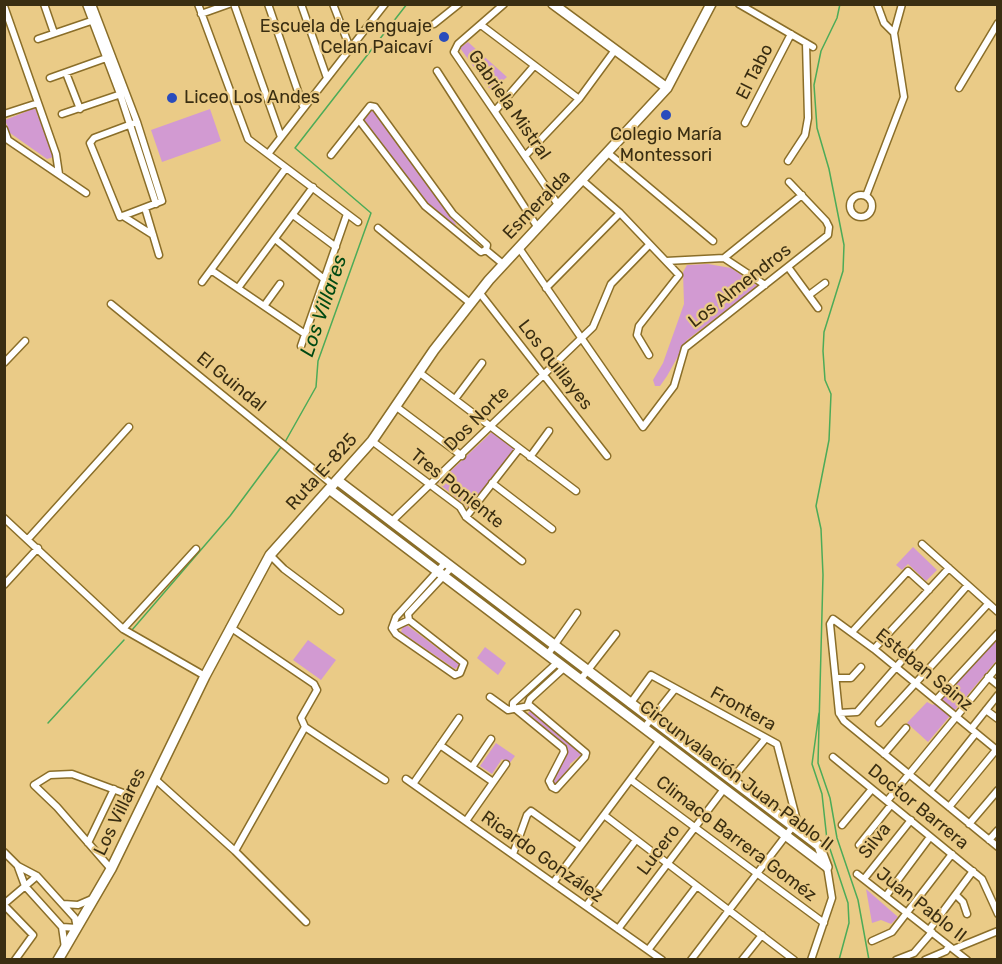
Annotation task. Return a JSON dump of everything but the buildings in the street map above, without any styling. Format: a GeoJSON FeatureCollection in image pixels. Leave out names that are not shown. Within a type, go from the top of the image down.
{"type":"FeatureCollection","features":[{"type":"Feature","properties":{"kind":"street"},"geometry":{"type":"LineString","coordinates":[[44,4],[54,33]]}},
{"type":"Feature","properties":{"kind":"street"},"geometry":{"type":"LineString","coordinates":[[86,4],[95,20],[123,93],[133,123],[159,203],[117,216],[90,144],[94,138],[133,123]]}},
{"type":"Feature","properties":{"kind":"street"},"geometry":{"type":"LineString","coordinates":[[92,4],[95,20]]}},
{"type":"Feature","properties":{"kind":"street"},"geometry":{"type":"LineString","coordinates":[[198,4],[246,135],[358,222]]}},
{"type":"Feature","properties":{"kind":"street"},"geometry":{"type":"LineString","coordinates":[[201,14],[229,4]]}},
{"type":"Feature","properties":{"kind":"street"},"geometry":{"type":"LineString","coordinates":[[234,4],[280,137]]}},
{"type":"Feature","properties":{"kind":"street"},"geometry":{"type":"LineString","coordinates":[[268,4],[303,106]]}},
{"type":"Feature","properties":{"kind":"street"},"geometry":{"type":"LineString","coordinates":[[301,4],[327,78]]}},
{"type":"Feature","properties":{"kind":"street"},"geometry":{"type":"LineString","coordinates":[[333,4],[350,48]]}},
{"type":"Feature","properties":{"kind":"street"},"geometry":{"type":"LineString","coordinates":[[268,153],[385,4]]}},
{"type":"Feature","properties":{"kind":"street"},"geometry":{"type":"LineString","coordinates":[[434,24],[459,4]]}},
{"type":"Feature","properties":{"kind":"street"},"geometry":{"type":"LineString","coordinates":[[504,4],[482,25],[579,99]]}},
{"type":"Feature","properties":{"kind":"street"},"geometry":{"type":"LineString","coordinates":[[553,4],[667,88]]}},
{"type":"Feature","properties":{"kind":"street","name":"Esmeralda"},"geometry":{"type":"LineString","coordinates":[[384,427],[479,292],[667,88],[711,4]]}},
{"type":"Feature","properties":{"kind":"street"},"geometry":{"type":"LineString","coordinates":[[739,4],[813,47]]}},
{"type":"Feature","properties":{"kind":"street"},"geometry":{"type":"LineString","coordinates":[[877,4],[884,23],[894,33]]}},
{"type":"Feature","properties":{"kind":"street"},"geometry":{"type":"LineString","coordinates":[[866,196],[904,97],[894,33],[902,4]]}},
{"type":"Feature","properties":{"kind":"street"},"geometry":{"type":"LineString","coordinates":[[4,6],[56,154],[59,174]]}},
{"type":"Feature","properties":{"kind":"street"},"geometry":{"type":"LineString","coordinates":[[38,39],[95,20]]}},
{"type":"Feature","properties":{"kind":"street"},"geometry":{"type":"LineString","coordinates":[[960,88],[998,23]]}},
{"type":"Feature","properties":{"kind":"street","name":"Gabriela Mistral"},"geometry":{"type":"LineString","coordinates":[[482,25],[458,44],[454,52],[559,206]]}},
{"type":"Feature","properties":{"kind":"street","name":"El Tabo"},"geometry":{"type":"LineString","coordinates":[[745,123],[791,34]]}},
{"type":"Feature","properties":{"kind":"street"},"geometry":{"type":"LineString","coordinates":[[788,161],[805,135],[808,117],[806,43]]}},
{"type":"Feature","properties":{"kind":"street"},"geometry":{"type":"LineString","coordinates":[[526,155],[579,99],[615,50]]}},
{"type":"Feature","properties":{"kind":"street"},"geometry":{"type":"LineString","coordinates":[[50,78],[109,57]]}},
{"type":"Feature","properties":{"kind":"street"},"geometry":{"type":"LineString","coordinates":[[495,111],[534,66]]}},
{"type":"Feature","properties":{"kind":"street"},"geometry":{"type":"LineString","coordinates":[[437,71],[538,228]]}},
{"type":"Feature","properties":{"kind":"street"},"geometry":{"type":"LineString","coordinates":[[66,73],[80,109]]}},
{"type":"Feature","properties":{"kind":"street"},"geometry":{"type":"LineString","coordinates":[[62,114],[123,93]]}},
{"type":"Feature","properties":{"kind":"street"},"geometry":{"type":"LineString","coordinates":[[4,114],[38,102]]}},
{"type":"Feature","properties":{"kind":"street"},"geometry":{"type":"LineString","coordinates":[[331,155],[370,106],[375,107],[460,223],[487,245],[486,250]]}},
{"type":"Feature","properties":{"kind":"street"},"geometry":{"type":"LineString","coordinates":[[359,120],[425,206],[481,252],[486,250]]}},
{"type":"Feature","properties":{"kind":"street"},"geometry":{"type":"LineString","coordinates":[[4,129],[8,140],[86,193]]}},
{"type":"Feature","properties":{"kind":"street"},"geometry":{"type":"LineString","coordinates":[[608,153],[713,241]]}},
{"type":"Feature","properties":{"kind":"street"},"geometry":{"type":"LineString","coordinates":[[48,167],[56,154]]}},
{"type":"Feature","properties":{"kind":"street"},"geometry":{"type":"LineString","coordinates":[[202,282],[286,168]]}},
{"type":"Feature","properties":{"kind":"street"},"geometry":{"type":"LineString","coordinates":[[583,181],[620,213],[666,261],[678,277],[639,327],[639,339],[649,355]]}},
{"type":"Feature","properties":{"kind":"street"},"geometry":{"type":"LineString","coordinates":[[666,261],[724,258],[802,195],[789,182]]}},
{"type":"Feature","properties":{"kind":"street"},"geometry":{"type":"LineString","coordinates":[[238,288],[313,187]]}},
{"type":"Feature","properties":{"kind":"street","name":"Los Almendros"},"geometry":{"type":"LineString","coordinates":[[582,336],[643,428],[674,386],[685,348],[828,235],[829,227],[826,221],[802,195]]}},
{"type":"Feature","properties":{"kind":"street"},"geometry":{"type":"LineString","coordinates":[[146,208],[159,255]]}},
{"type":"Feature","properties":{"kind":"street"},"geometry":{"type":"LineString","coordinates":[[546,288],[620,213]]}},
{"type":"Feature","properties":{"kind":"street"},"geometry":{"type":"LineString","coordinates":[[301,346],[347,214]]}},
{"type":"Feature","properties":{"kind":"street"},"geometry":{"type":"LineString","coordinates":[[293,215],[336,247]]}},
{"type":"Feature","properties":{"kind":"street"},"geometry":{"type":"LineString","coordinates":[[123,216],[153,235]]}},
{"type":"Feature","properties":{"kind":"street"},"geometry":{"type":"LineString","coordinates":[[454,231],[460,223]]}},
{"type":"Feature","properties":{"kind":"street"},"geometry":{"type":"LineString","coordinates":[[378,228],[470,303]]}},
{"type":"Feature","properties":{"kind":"street"},"geometry":{"type":"LineString","coordinates":[[275,239],[324,279]]}},
{"type":"Feature","properties":{"kind":"street","name":"Dos Norte"},"geometry":{"type":"LineString","coordinates":[[391,522],[462,456],[595,325],[611,284],[649,245]]}},
{"type":"Feature","properties":{"kind":"street"},"geometry":{"type":"LineString","coordinates":[[519,248],[582,336]]}},
{"type":"Feature","properties":{"kind":"street"},"geometry":{"type":"LineString","coordinates":[[486,250],[503,264]]}},
{"type":"Feature","properties":{"kind":"street"},"geometry":{"type":"LineString","coordinates":[[724,258],[765,285]]}},
{"type":"Feature","properties":{"kind":"street"},"geometry":{"type":"LineString","coordinates":[[788,267],[818,308]]}},
{"type":"Feature","properties":{"kind":"street"},"geometry":{"type":"LineString","coordinates":[[211,270],[305,334]]}},
{"type":"Feature","properties":{"kind":"street"},"geometry":{"type":"LineString","coordinates":[[809,295],[825,283]]}},
{"type":"Feature","properties":{"kind":"street"},"geometry":{"type":"LineString","coordinates":[[264,306],[279,284]]}},
{"type":"Feature","properties":{"kind":"street","name":"Los Quillayes"},"geometry":{"type":"LineString","coordinates":[[479,292],[607,456]]}},
{"type":"Feature","properties":{"kind":"street","name":"El Guindal"},"geometry":{"type":"LineString","coordinates":[[111,303],[333,484]]}},
{"type":"Feature","properties":{"kind":"street"},"geometry":{"type":"LineString","coordinates":[[4,363],[25,341]]}},
{"type":"Feature","properties":{"kind":"street"},"geometry":{"type":"LineString","coordinates":[[455,399],[482,363]]}},
{"type":"Feature","properties":{"kind":"street"},"geometry":{"type":"LineString","coordinates":[[420,373],[576,491]]}},
{"type":"Feature","properties":{"kind":"street"},"geometry":{"type":"LineString","coordinates":[[398,408],[462,456]]}},
{"type":"Feature","properties":{"kind":"street"},"geometry":{"type":"LineString","coordinates":[[28,539],[129,427]]}},
{"type":"Feature","properties":{"kind":"street","name":"Ruta E-825"},"geometry":{"type":"LineString","coordinates":[[284,539],[384,427]]}},
{"type":"Feature","properties":{"kind":"street"},"geometry":{"type":"LineString","coordinates":[[530,457],[549,431]]}},
{"type":"Feature","properties":{"kind":"street","name":"Tres Poniente"},"geometry":{"type":"LineString","coordinates":[[372,441],[460,507],[466,517],[522,561]]}},
{"type":"Feature","properties":{"kind":"street"},"geometry":{"type":"LineString","coordinates":[[466,517],[519,449]]}},
{"type":"Feature","properties":{"kind":"street"},"geometry":{"type":"LineString","coordinates":[[492,483],[552,529]]}},
{"type":"Feature","properties":{"kind":"street","name":"Circunvalación Juan Pablo II"},"geometry":{"type":"LineString","coordinates":[[333,484],[391,522],[548,654],[644,728],[724,789],[789,832]]}},
{"type":"Feature","properties":{"kind":"street","name":"Circunvalación Juan Pablo II"},"geometry":{"type":"LineString","coordinates":[[333,484],[445,569],[554,645],[731,780],[827,867]]}},
{"type":"Feature","properties":{"kind":"street"},"geometry":{"type":"LineString","coordinates":[[4,518],[123,629],[205,676]]}},
{"type":"Feature","properties":{"kind":"street","name":"Los Villares"},"geometry":{"type":"LineString","coordinates":[[58,960],[111,869],[230,627],[270,555],[284,539]]}},
{"type":"Feature","properties":{"kind":"street"},"geometry":{"type":"LineString","coordinates":[[922,544],[998,612]]}},
{"type":"Feature","properties":{"kind":"street"},"geometry":{"type":"LineString","coordinates":[[4,585],[38,548]]}},
{"type":"Feature","properties":{"kind":"street"},"geometry":{"type":"LineString","coordinates":[[123,629],[196,549]]}},
{"type":"Feature","properties":{"kind":"street"},"geometry":{"type":"LineString","coordinates":[[270,555],[284,569],[340,610]]}},
{"type":"Feature","properties":{"kind":"street"},"geometry":{"type":"LineString","coordinates":[[874,649],[949,568]]}},
{"type":"Feature","properties":{"kind":"street"},"geometry":{"type":"LineString","coordinates":[[392,628],[396,634],[455,675],[460,673],[464,663],[409,620],[408,614],[445,569]]}},
{"type":"Feature","properties":{"kind":"street"},"geometry":{"type":"LineString","coordinates":[[392,628],[396,617],[445,569]]}},
{"type":"Feature","properties":{"kind":"street"},"geometry":{"type":"LineString","coordinates":[[852,632],[908,571],[929,590]]}},
{"type":"Feature","properties":{"kind":"street"},"geometry":{"type":"LineString","coordinates":[[839,713],[857,712],[967,586]]}},
{"type":"Feature","properties":{"kind":"street"},"geometry":{"type":"LineString","coordinates":[[879,723],[988,604]]}},
{"type":"Feature","properties":{"kind":"street"},"geometry":{"type":"LineString","coordinates":[[548,654],[577,613]]}},
{"type":"Feature","properties":{"kind":"street","name":"Esteban Sainz"},"geometry":{"type":"LineString","coordinates":[[836,678],[830,624],[833,619],[874,649],[997,750]]}},
{"type":"Feature","properties":{"kind":"street"},"geometry":{"type":"LineString","coordinates":[[392,628],[409,620]]}},
{"type":"Feature","properties":{"kind":"street"},"geometry":{"type":"LineString","coordinates":[[230,627],[315,684],[318,690],[302,718],[305,727],[385,780]]}},
{"type":"Feature","properties":{"kind":"street"},"geometry":{"type":"LineString","coordinates":[[936,700],[998,633]]}},
{"type":"Feature","properties":{"kind":"street"},"geometry":{"type":"LineString","coordinates":[[581,679],[616,634]]}},
{"type":"Feature","properties":{"kind":"street"},"geometry":{"type":"LineString","coordinates":[[561,664],[530,699],[530,706],[586,753],[585,758],[556,789],[552,788],[549,781],[564,752],[563,748],[515,710],[513,703],[561,664]]}},
{"type":"Feature","properties":{"kind":"street"},"geometry":{"type":"LineString","coordinates":[[859,845],[909,774],[998,666]]}},
{"type":"Feature","properties":{"kind":"street"},"geometry":{"type":"LineString","coordinates":[[861,667],[851,678],[836,678],[839,713],[844,721],[998,847]]}},
{"type":"Feature","properties":{"kind":"street","name":"Frontera"},"geometry":{"type":"LineString","coordinates":[[630,704],[651,675],[777,744],[797,821],[789,832]]}},
{"type":"Feature","properties":{"kind":"street"},"geometry":{"type":"LineString","coordinates":[[988,677],[998,686]]}},
{"type":"Feature","properties":{"kind":"street"},"geometry":{"type":"LineString","coordinates":[[644,728],[675,689]]}},
{"type":"Feature","properties":{"kind":"street"},"geometry":{"type":"LineString","coordinates":[[930,791],[998,695]]}},
{"type":"Feature","properties":{"kind":"street"},"geometry":{"type":"LineString","coordinates":[[489,697],[508,710],[530,706]]}},
{"type":"Feature","properties":{"kind":"street"},"geometry":{"type":"LineString","coordinates":[[986,710],[998,719]]}},
{"type":"Feature","properties":{"kind":"street"},"geometry":{"type":"LineString","coordinates":[[413,784],[459,718]]}},
{"type":"Feature","properties":{"kind":"street"},"geometry":{"type":"LineString","coordinates":[[235,851],[305,727]]}},
{"type":"Feature","properties":{"kind":"street"},"geometry":{"type":"LineString","coordinates":[[884,754],[906,728]]}},
{"type":"Feature","properties":{"kind":"street"},"geometry":{"type":"LineString","coordinates":[[731,780],[766,738]]}},
{"type":"Feature","properties":{"kind":"street"},"geometry":{"type":"LineString","coordinates":[[472,767],[491,739]]}},
{"type":"Feature","properties":{"kind":"street"},"geometry":{"type":"LineString","coordinates":[[552,883],[660,740]]}},
{"type":"Feature","properties":{"kind":"street"},"geometry":{"type":"LineString","coordinates":[[440,745],[494,782]]}},
{"type":"Feature","properties":{"kind":"street"},"geometry":{"type":"LineString","coordinates":[[950,807],[997,750]]}},
{"type":"Feature","properties":{"kind":"street","name":"Doctor Barrera"},"geometry":{"type":"LineString","coordinates":[[833,757],[973,871],[987,887],[998,914]]}},
{"type":"Feature","properties":{"kind":"street"},"geometry":{"type":"LineString","coordinates":[[466,821],[506,764]]}},
{"type":"Feature","properties":{"kind":"street"},"geometry":{"type":"LineString","coordinates":[[111,869],[34,785],[50,775],[72,774],[126,794]]}},
{"type":"Feature","properties":{"kind":"street"},"geometry":{"type":"LineString","coordinates":[[155,779],[235,851],[306,922]]}},
{"type":"Feature","properties":{"kind":"street","name":"Ricardo González"},"geometry":{"type":"LineString","coordinates":[[406,779],[662,960]]}},
{"type":"Feature","properties":{"kind":"street","name":"Climaco Barrera Goméz"},"geometry":{"type":"LineString","coordinates":[[631,780],[824,923]]}},
{"type":"Feature","properties":{"kind":"street"},"geometry":{"type":"LineString","coordinates":[[88,843],[114,789]]}},
{"type":"Feature","properties":{"kind":"street","name":"Lucero"},"geometry":{"type":"LineString","coordinates":[[618,929],[724,789]]}},
{"type":"Feature","properties":{"kind":"street"},"geometry":{"type":"LineString","coordinates":[[842,825],[872,789]]}},
{"type":"Feature","properties":{"kind":"street"},"geometry":{"type":"LineString","coordinates":[[969,824],[998,790]]}},
{"type":"Feature","properties":{"kind":"street"},"geometry":{"type":"LineString","coordinates":[[513,854],[527,815],[532,811],[580,846]]}},
{"type":"Feature","properties":{"kind":"street"},"geometry":{"type":"LineString","coordinates":[[604,815],[794,960]]}},
{"type":"Feature","properties":{"kind":"street","name":"Silva"},"geometry":{"type":"LineString","coordinates":[[864,879],[911,820]]}},
{"type":"Feature","properties":{"kind":"street"},"geometry":{"type":"LineString","coordinates":[[989,840],[998,830]]}},
{"type":"Feature","properties":{"kind":"street"},"geometry":{"type":"LineString","coordinates":[[691,960],[789,832]]}},
{"type":"Feature","properties":{"kind":"street"},"geometry":{"type":"LineString","coordinates":[[886,896],[930,837]]}},
{"type":"Feature","properties":{"kind":"street"},"geometry":{"type":"LineString","coordinates":[[586,906],[636,840]]}},
{"type":"Feature","properties":{"kind":"street"},"geometry":{"type":"LineString","coordinates":[[4,852],[18,866],[37,876],[75,918],[77,928],[63,927]]}},
{"type":"Feature","properties":{"kind":"street"},"geometry":{"type":"LineString","coordinates":[[872,941],[892,932],[952,854]]}},
{"type":"Feature","properties":{"kind":"street"},"geometry":{"type":"LineString","coordinates":[[18,866],[24,886],[63,927],[65,949]]}},
{"type":"Feature","properties":{"kind":"street"},"geometry":{"type":"LineString","coordinates":[[811,960],[832,898],[827,867]]}},
{"type":"Feature","properties":{"kind":"street"},"geometry":{"type":"LineString","coordinates":[[896,960],[914,953],[973,871]]}},
{"type":"Feature","properties":{"kind":"street","name":"Juan Pablo II"},"geometry":{"type":"LineString","coordinates":[[856,874],[967,960]]}},
{"type":"Feature","properties":{"kind":"street"},"geometry":{"type":"LineString","coordinates":[[15,960],[33,935],[4,904],[37,876]]}},
{"type":"Feature","properties":{"kind":"street"},"geometry":{"type":"LineString","coordinates":[[648,950],[696,886]]}},
{"type":"Feature","properties":{"kind":"street"},"geometry":{"type":"LineString","coordinates":[[956,895],[963,902],[968,914]]}},
{"type":"Feature","properties":{"kind":"street"},"geometry":{"type":"LineString","coordinates":[[63,904],[78,905],[93,899]]}},
{"type":"Feature","properties":{"kind":"street"},"geometry":{"type":"LineString","coordinates":[[925,960],[951,947],[998,931]]}},
{"type":"Feature","properties":{"kind":"street"},"geometry":{"type":"LineString","coordinates":[[742,960],[762,935]]}},
{"type":"Feature","properties":{"kind":"shaded area"},"geometry":{"type":"Polygon","coordinates":[[[468,42],[507,77],[491,91],[460,48],[468,42]]]}},
{"type":"Feature","properties":{"kind":"shaded area"},"geometry":{"type":"Polygon","coordinates":[[[35,108],[54,157],[47,159],[10,133],[5,120],[35,108]]]}},
{"type":"Feature","properties":{"kind":"shaded area"},"geometry":{"type":"Polygon","coordinates":[[[210,109],[221,141],[162,162],[151,130],[210,109]]]}},
{"type":"Feature","properties":{"kind":"shaded area"},"geometry":{"type":"Polygon","coordinates":[[[370,109],[373,109],[456,224],[454,228],[425,204],[362,120],[370,109]]]}},
{"type":"Feature","properties":{"kind":"shaded area"},"geometry":{"type":"Polygon","coordinates":[[[708,264],[731,268],[758,286],[687,340],[667,376],[660,386],[655,386],[653,380],[663,363],[684,304],[683,272],[687,265],[708,264]]]}},
{"type":"Feature","properties":{"kind":"shaded area"},"geometry":{"type":"Polygon","coordinates":[[[493,431],[517,449],[470,509],[438,483],[493,431]]]}},
{"type":"Feature","properties":{"kind":"shaded area"},"geometry":{"type":"Polygon","coordinates":[[[913,547],[937,570],[926,581],[908,564],[902,570],[896,565],[913,547]]]}},
{"type":"Feature","properties":{"kind":"shaded area"},"geometry":{"type":"Polygon","coordinates":[[[404,623],[460,665],[455,669],[401,632],[404,623]]]}},
{"type":"Feature","properties":{"kind":"shaded area"},"geometry":{"type":"Polygon","coordinates":[[[997,635],[997,660],[928,742],[907,723],[927,702],[933,705],[997,635]]]}},
{"type":"Feature","properties":{"kind":"shaded area"},"geometry":{"type":"Polygon","coordinates":[[[308,640],[336,660],[321,680],[293,660],[308,640]]]}},
{"type":"Feature","properties":{"kind":"shaded area"},"geometry":{"type":"Polygon","coordinates":[[[485,647],[506,663],[498,675],[477,658],[485,647]]]}},
{"type":"Feature","properties":{"kind":"shaded area"},"geometry":{"type":"Polygon","coordinates":[[[530,711],[582,754],[570,764],[569,770],[556,786],[552,782],[567,752],[566,747],[527,714],[530,711]]]}},
{"type":"Feature","properties":{"kind":"shaded area"},"geometry":{"type":"Polygon","coordinates":[[[496,743],[515,756],[509,764],[502,759],[492,774],[480,766],[496,743]]]}},
{"type":"Feature","properties":{"kind":"shaded area"},"geometry":{"type":"Polygon","coordinates":[[[866,889],[898,917],[891,924],[881,920],[872,923],[866,889]]]}},
{"type":"Feature","properties":{"kind":"waterway","name":"Los Villares"},"geometry":{"type":"LineString","coordinates":[[285,442],[316,387],[318,361],[371,213],[295,148],[407,4]]}},
{"type":"Feature","properties":{"kind":"waterway"},"geometry":{"type":"LineString","coordinates":[[840,4],[837,18],[821,51],[814,85],[817,128],[829,169],[844,245],[843,271],[824,332],[823,351],[825,380],[831,394],[829,440],[816,506],[821,529],[823,575],[818,763],[830,798],[837,838],[858,900],[869,960]]}},
{"type":"Feature","properties":{"kind":"waterway","name":"Los Villares"},"geometry":{"type":"LineString","coordinates":[[132,630],[230,516],[282,446]]}},
{"type":"Feature","properties":{"kind":"waterway"},"geometry":{"type":"LineString","coordinates":[[48,723],[124,640]]}},
{"type":"Feature","properties":{"kind":"waterway"},"geometry":{"type":"LineString","coordinates":[[819,713],[812,764],[822,794],[827,840],[848,903],[849,923],[839,960]]}},
{"type":"Feature","properties":{"kind":"place","name":"Escuela de Lenguaje Celan Paicaví"},"geometry":{"type":"Point","coordinates":[444,37]}},
{"type":"Feature","properties":{"kind":"place","name":"Liceo Los Andes"},"geometry":{"type":"Point","coordinates":[172,98]}},
{"type":"Feature","properties":{"kind":"place","name":"Colegio María Montessori"},"geometry":{"type":"Point","coordinates":[666,115]}}]}
